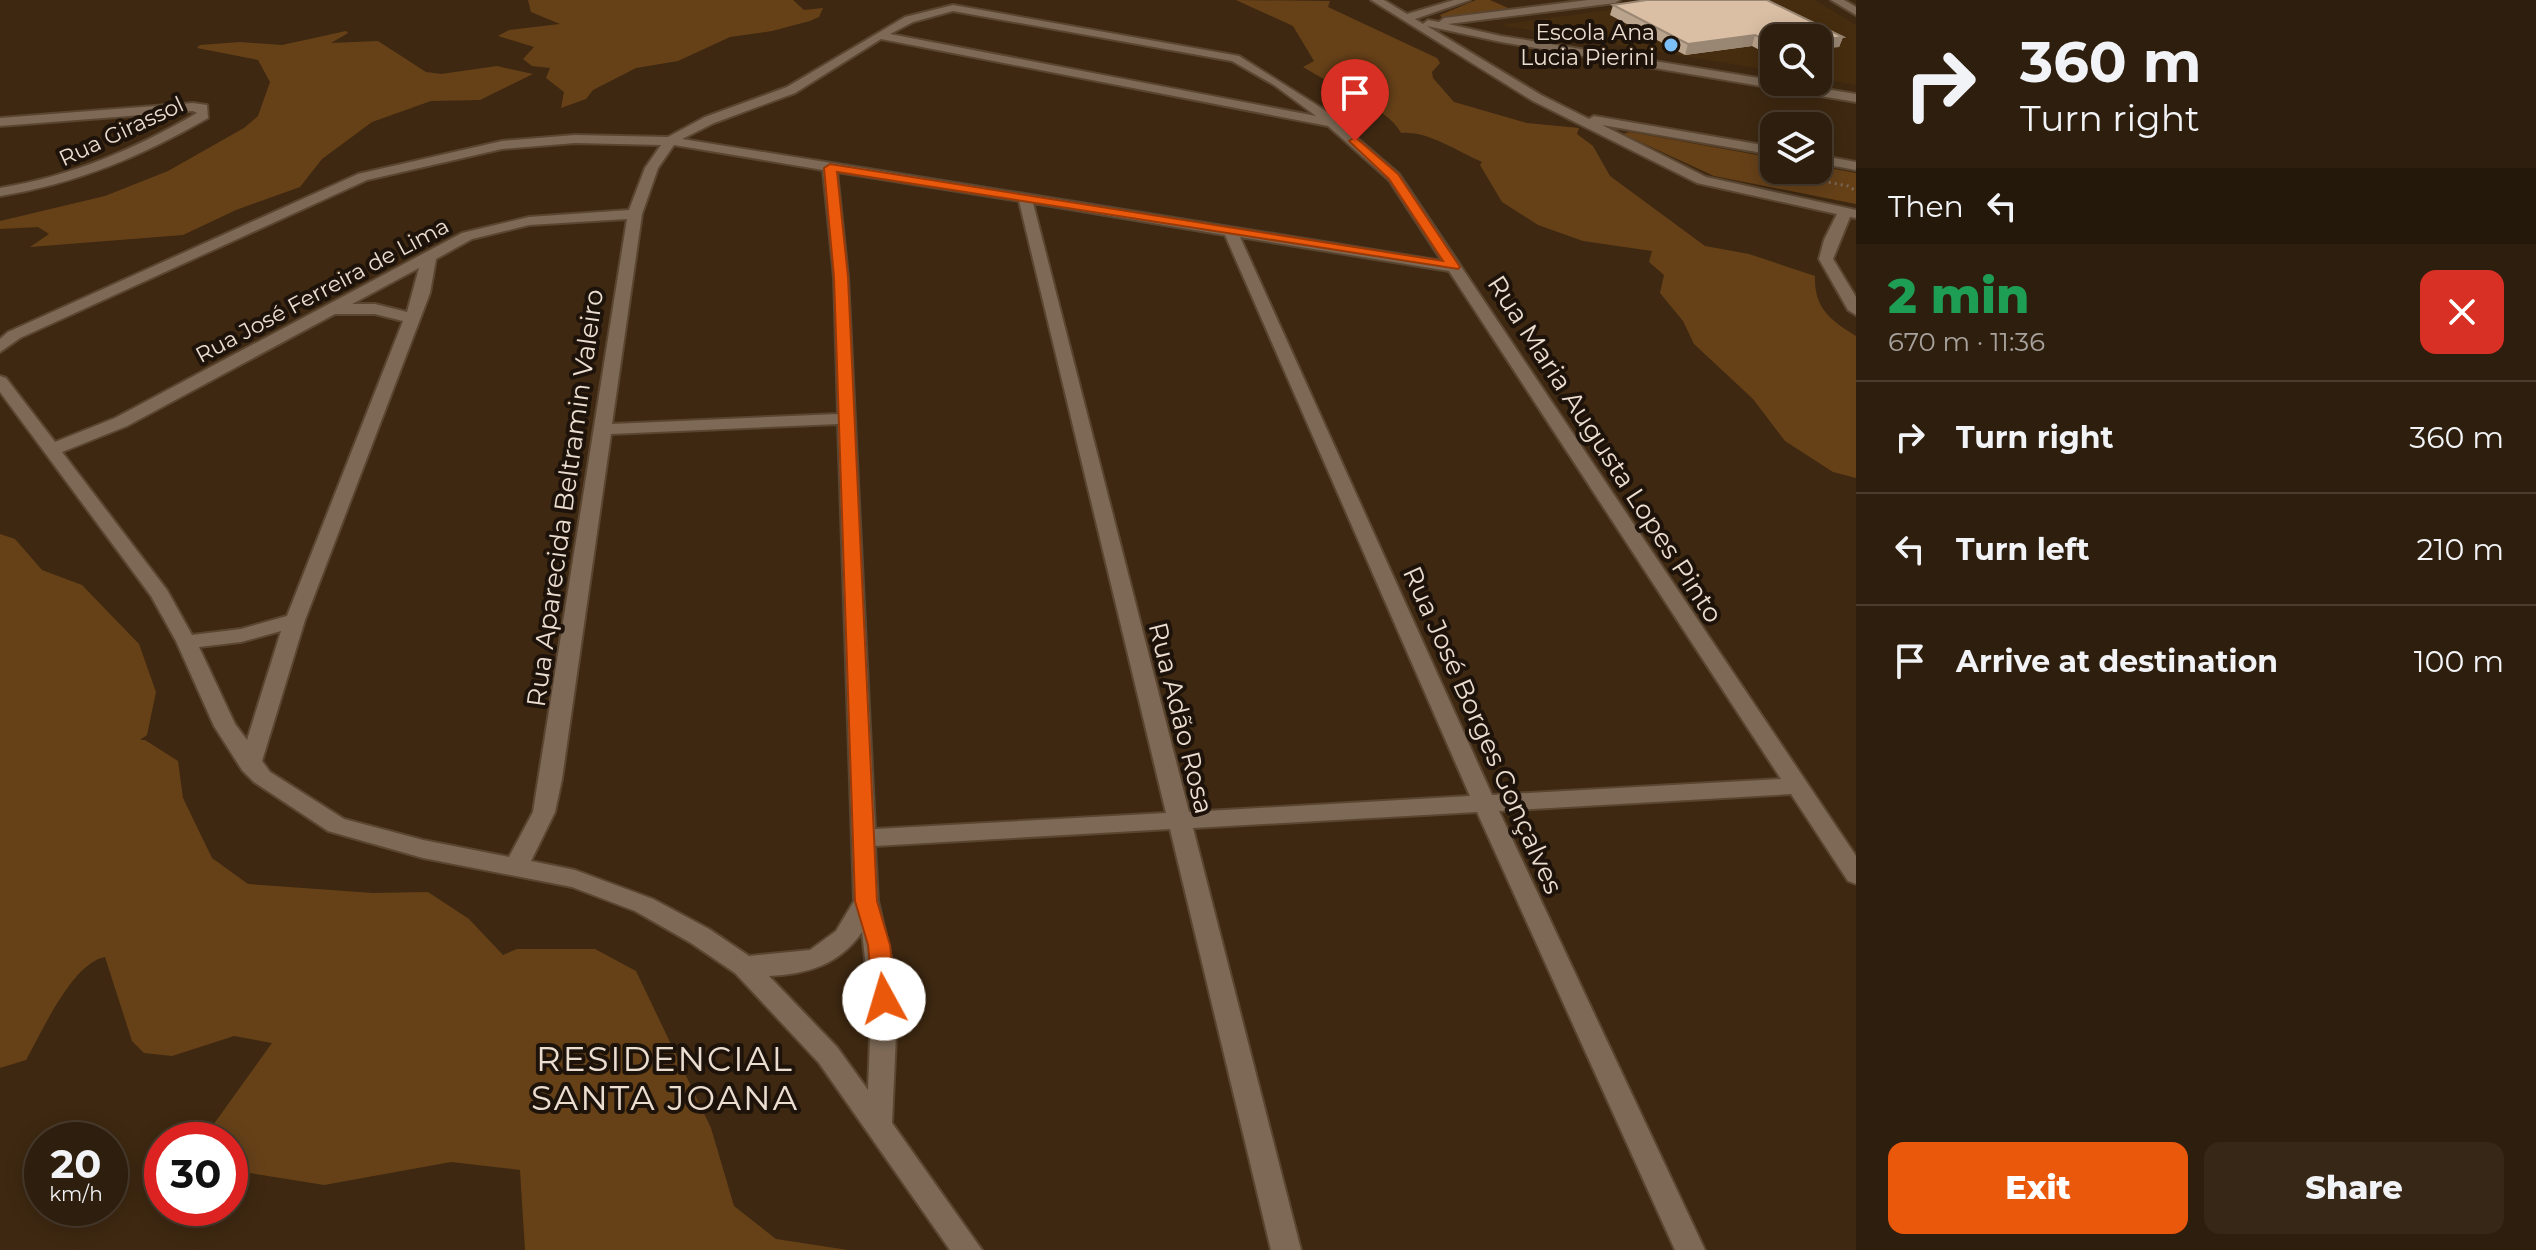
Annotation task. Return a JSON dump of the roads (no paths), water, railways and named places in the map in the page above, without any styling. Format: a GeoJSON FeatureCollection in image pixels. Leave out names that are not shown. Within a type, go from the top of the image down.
{"type":"FeatureCollection","features":[{"type":"Feature","properties":{"kind":"street"},"geometry":{"type":"LineString","coordinates":[[1376,0],[1571,116],[1702,180],[1851,213],[1831,240],[1826,259],[1856,310]]}},
{"type":"Feature","properties":{"kind":"street"},"geometry":{"type":"LineString","coordinates":[[1417,22],[1465,0]]}},
{"type":"Feature","properties":{"kind":"street"},"geometry":{"type":"LineString","coordinates":[[1498,0],[1529,11]]}},
{"type":"Feature","properties":{"kind":"street"},"geometry":{"type":"LineString","coordinates":[[1417,22],[1615,0]]}},
{"type":"Feature","properties":{"kind":"street"},"geometry":{"type":"LineString","coordinates":[[1838,0],[1856,12]]}},
{"type":"Feature","properties":{"kind":"street","name":"Rua Maria Augusta Lopes Pinto"},"geometry":{"type":"LineString","coordinates":[[671,141],[708,122],[794,89],[917,13],[953,8],[1235,58],[1262,72],[1336,123],[1394,177],[1856,875]]}},
{"type":"Feature","properties":{"kind":"street"},"geometry":{"type":"LineString","coordinates":[[1417,22],[1501,39],[1856,98]]}},
{"type":"Feature","properties":{"kind":"street"},"geometry":{"type":"LineString","coordinates":[[879,35],[1221,100],[1308,121],[1336,123]]}},
{"type":"Feature","properties":{"kind":"street"},"geometry":{"type":"LineString","coordinates":[[1221,100],[1266,105],[1303,103]]}},
{"type":"Feature","properties":{"kind":"street","name":"Rua Girassol"},"geometry":{"type":"LineString","coordinates":[[0,122],[138,110],[203,108],[204,115],[167,137],[74,178],[0,192]]}},
{"type":"Feature","properties":{"kind":"street"},"geometry":{"type":"LineString","coordinates":[[1571,116],[1760,149]]}},
{"type":"Feature","properties":{"kind":"street"},"geometry":{"type":"LineString","coordinates":[[0,347],[14,335],[363,177],[502,145],[575,139],[671,141],[1453,267]]}},
{"type":"Feature","properties":{"kind":"street","name":"Rua Aparecida Beltramin Valeiro"},"geometry":{"type":"LineString","coordinates":[[517,865],[544,812],[635,214],[647,171],[671,141]]}},
{"type":"Feature","properties":{"kind":"street"},"geometry":{"type":"LineString","coordinates":[[1832,162],[1856,166]]}},
{"type":"Feature","properties":{"kind":"street"},"geometry":{"type":"LineString","coordinates":[[830,168],[841,277],[866,901],[879,945],[884,999],[886,1063],[878,1127]]}},
{"type":"Feature","properties":{"kind":"street","name":"Rua Adão Rosa"},"geometry":{"type":"LineString","coordinates":[[1025,199],[1286,1250]]}},
{"type":"Feature","properties":{"kind":"street","name":"Rua José Ferreira de Lima"},"geometry":{"type":"LineString","coordinates":[[51,450],[88,436],[180,391],[467,236],[529,221],[635,214]]}},
{"type":"Feature","properties":{"kind":"street","name":"Rua José Borges Gonçalves"},"geometry":{"type":"LineString","coordinates":[[1230,230],[1484,803],[1690,1250]]}},
{"type":"Feature","properties":{"kind":"street"},"geometry":{"type":"LineString","coordinates":[[250,765],[295,620],[422,293],[429,255]]}},
{"type":"Feature","properties":{"kind":"street"},"geometry":{"type":"LineString","coordinates":[[327,310],[366,308],[412,318]]}},
{"type":"Feature","properties":{"kind":"street"},"geometry":{"type":"LineString","coordinates":[[0,381],[160,594],[186,641],[225,726],[250,765],[262,777],[336,825],[423,849],[517,865],[575,879],[644,905],[700,936],[744,966],[828,1055],[967,1250]]}},
{"type":"Feature","properties":{"kind":"street"},"geometry":{"type":"LineString","coordinates":[[604,429],[846,419]]}},
{"type":"Feature","properties":{"kind":"street"},"geometry":{"type":"LineString","coordinates":[[186,641],[245,637],[295,620]]}},
{"type":"Feature","properties":{"kind":"street"},"geometry":{"type":"LineString","coordinates":[[865,838],[1178,823],[1796,786]]}},
{"type":"Feature","properties":{"kind":"street"},"geometry":{"type":"LineString","coordinates":[[744,966],[797,966],[839,946],[856,924],[866,901]]}},
{"type":"Feature","properties":{"kind":"place","name":"Escola Ana Lucia Pierini"},"geometry":{"type":"Point","coordinates":[1671,45]}},
{"type":"Feature","properties":{"kind":"district","name":"RESIDENCIAL SANTA JOANA"},"geometry":{"type":"Point","coordinates":[665,1078]}}]}
